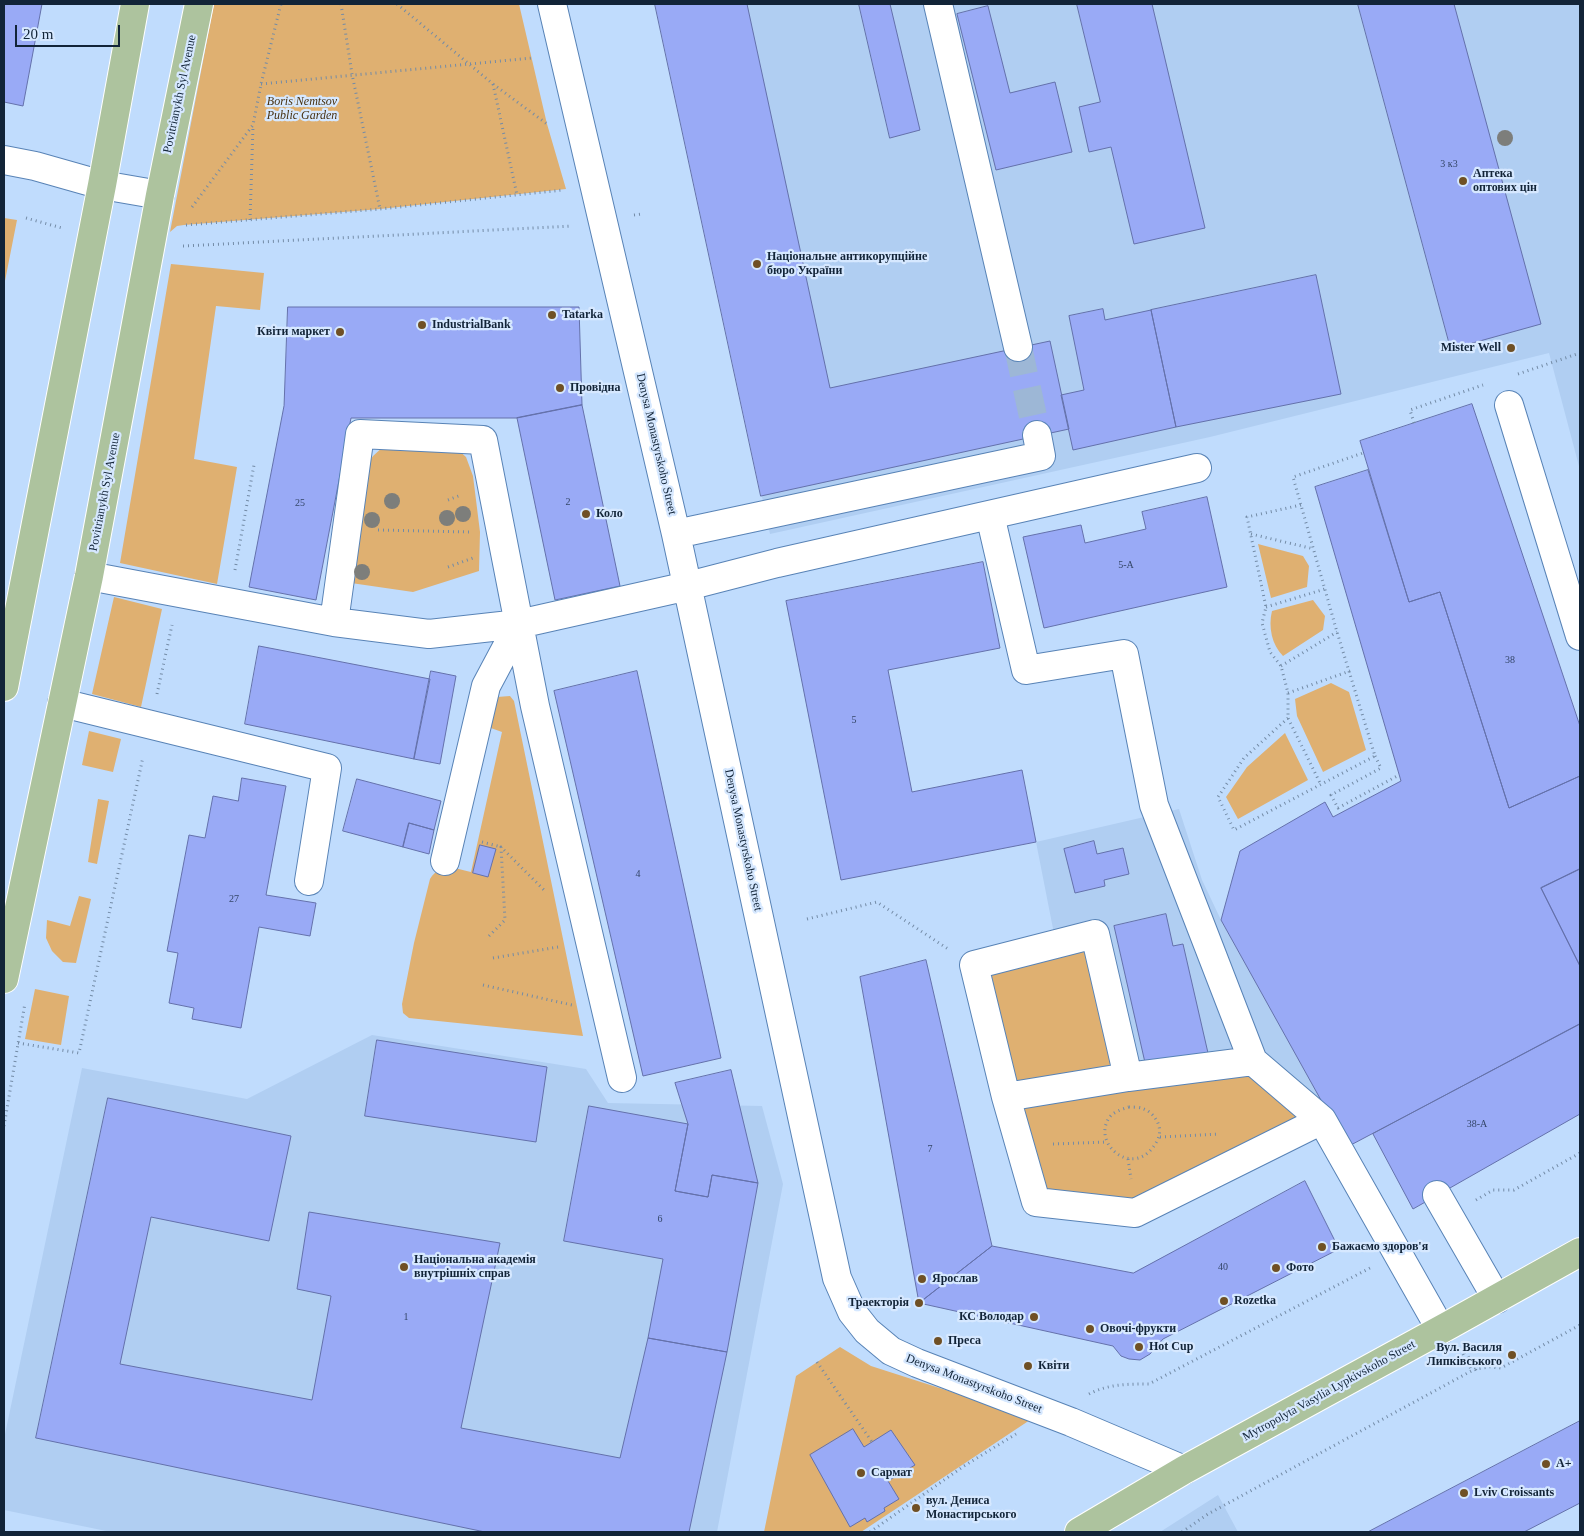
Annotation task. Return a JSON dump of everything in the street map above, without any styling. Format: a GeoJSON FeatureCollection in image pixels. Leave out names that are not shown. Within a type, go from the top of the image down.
{"type":"FeatureCollection","features":[{"type":"Feature","properties":{"kind":"main road"},"geometry":{"type":"LineString","coordinates":[[4,687],[102,185],[135,4]]}},
{"type":"Feature","properties":{"kind":"main road","name":"Povitrianykh Syl Avenue"},"geometry":{"type":"LineString","coordinates":[[4,980],[89,576],[160,195],[199,4]]}},
{"type":"Feature","properties":{"kind":"main road","name":"Mytropolyta Vasylia Lypkivskoho Street"},"geometry":{"type":"LineString","coordinates":[[1079,1532],[1184,1470],[1580,1252]]}},
{"type":"Feature","properties":{"kind":"street","name":"Denysa Monastyrskoho Street"},"geometry":{"type":"LineString","coordinates":[[552,4],[688,586],[837,1278],[852,1312],[868,1331],[892,1351],[917,1364],[1052,1414],[1184,1470]]}},
{"type":"Feature","properties":{"kind":"street"},"geometry":{"type":"LineString","coordinates":[[938,4],[1018,347]]}},
{"type":"Feature","properties":{"kind":"street"},"geometry":{"type":"LineString","coordinates":[[4,160],[35,166],[102,185],[160,195]]}},
{"type":"Feature","properties":{"kind":"street"},"geometry":{"type":"LineString","coordinates":[[1509,405],[1580,636]]}},
{"type":"Feature","properties":{"kind":"street"},"geometry":{"type":"LineString","coordinates":[[334,622],[360,434],[483,440],[535,706],[622,1078]]}},
{"type":"Feature","properties":{"kind":"street"},"geometry":{"type":"LineString","coordinates":[[676,534],[1041,456],[1037,435]]}},
{"type":"Feature","properties":{"kind":"street"},"geometry":{"type":"LineString","coordinates":[[89,576],[334,622],[429,634],[519,624],[1197,468]]}},
{"type":"Feature","properties":{"kind":"street"},"geometry":{"type":"LineString","coordinates":[[990,515],[1026,670],[1124,654],[1154,805],[1253,1061],[1322,1120],[1441,1330]]}},
{"type":"Feature","properties":{"kind":"street"},"geometry":{"type":"LineString","coordinates":[[445,861],[486,686],[519,624]]}},
{"type":"Feature","properties":{"kind":"street"},"geometry":{"type":"LineString","coordinates":[[62,703],[327,768],[308,881]]}},
{"type":"Feature","properties":{"kind":"street"},"geometry":{"type":"LineString","coordinates":[[1128,1077],[1095,934],[974,965],[1006,1097],[1036,1202],[1135,1213],[1322,1120]]}},
{"type":"Feature","properties":{"kind":"street"},"geometry":{"type":"LineString","coordinates":[[1006,1097],[1128,1077],[1253,1061]]}},
{"type":"Feature","properties":{"kind":"street"},"geometry":{"type":"LineString","coordinates":[[1443,1205],[1496,1299]]}},
{"type":"Feature","properties":{"kind":"path"},"geometry":{"type":"LineString","coordinates":[[250,220],[254,125],[261,84],[281,4]]}},
{"type":"Feature","properties":{"kind":"path"},"geometry":{"type":"LineString","coordinates":[[341,4],[352,74],[380,209]]}},
{"type":"Feature","properties":{"kind":"path"},"geometry":{"type":"LineString","coordinates":[[397,4],[493,84],[547,124],[545,114]]}},
{"type":"Feature","properties":{"kind":"path"},"geometry":{"type":"LineString","coordinates":[[261,84],[532,58],[534,67]]}},
{"type":"Feature","properties":{"kind":"path"},"geometry":{"type":"LineString","coordinates":[[493,84],[517,195]]}},
{"type":"Feature","properties":{"kind":"path"},"geometry":{"type":"LineString","coordinates":[[196,202],[254,125]]}},
{"type":"Feature","properties":{"kind":"path"},"geometry":{"type":"LineString","coordinates":[[184,225],[380,209],[566,189]]}},
{"type":"Feature","properties":{"kind":"path"},"geometry":{"type":"LineString","coordinates":[[151,245],[168,247],[574,226],[642,214]]}},
{"type":"Feature","properties":{"kind":"path"},"geometry":{"type":"LineString","coordinates":[[1517,374],[1580,353]]}},
{"type":"Feature","properties":{"kind":"path"},"geometry":{"type":"LineString","coordinates":[[1414,423],[1410,410],[1490,383]]}},
{"type":"Feature","properties":{"kind":"path"},"geometry":{"type":"LineString","coordinates":[[1363,453],[1293,477],[1337,632],[1380,768],[1331,795],[1338,808],[1399,774]]}},
{"type":"Feature","properties":{"kind":"path"},"geometry":{"type":"LineString","coordinates":[[229,602],[254,465]]}},
{"type":"Feature","properties":{"kind":"path"},"geometry":{"type":"LineString","coordinates":[[1302,505],[1247,517],[1266,607],[1262,623],[1270,652],[1281,666],[1288,693],[1288,718],[1321,785]]}},
{"type":"Feature","properties":{"kind":"path"},"geometry":{"type":"LineString","coordinates":[[375,530],[470,532]]}},
{"type":"Feature","properties":{"kind":"path"},"geometry":{"type":"LineString","coordinates":[[1251,534],[1314,549]]}},
{"type":"Feature","properties":{"kind":"path"},"geometry":{"type":"LineString","coordinates":[[448,567],[478,557]]}},
{"type":"Feature","properties":{"kind":"path"},"geometry":{"type":"LineString","coordinates":[[1266,607],[1325,588]]}},
{"type":"Feature","properties":{"kind":"path"},"geometry":{"type":"LineString","coordinates":[[18,1043],[79,1054],[179,592]]}},
{"type":"Feature","properties":{"kind":"path"},"geometry":{"type":"LineString","coordinates":[[1281,666],[1337,632]]}},
{"type":"Feature","properties":{"kind":"path"},"geometry":{"type":"LineString","coordinates":[[1288,693],[1350,671]]}},
{"type":"Feature","properties":{"kind":"path"},"geometry":{"type":"LineString","coordinates":[[1288,718],[1244,758],[1218,797],[1234,830],[1375,756]]}},
{"type":"Feature","properties":{"kind":"path"},"geometry":{"type":"LineString","coordinates":[[478,840],[501,847],[555,900],[579,895]]}},
{"type":"Feature","properties":{"kind":"path"},"geometry":{"type":"LineString","coordinates":[[489,936],[505,920],[501,847]]}},
{"type":"Feature","properties":{"kind":"path"},"geometry":{"type":"LineString","coordinates":[[807,919],[877,902],[974,965]]}},
{"type":"Feature","properties":{"kind":"path"},"geometry":{"type":"LineString","coordinates":[[493,958],[590,940]]}},
{"type":"Feature","properties":{"kind":"path"},"geometry":{"type":"LineString","coordinates":[[482,985],[607,1014]]}},
{"type":"Feature","properties":{"kind":"path"},"geometry":{"type":"LineString","coordinates":[[1129,1107],[1144,1109],[1155,1117],[1159,1126],[1160,1137],[1154,1148],[1144,1156],[1128,1160],[1115,1153],[1107,1142],[1105,1131],[1108,1119],[1115,1112],[1129,1107]]}},
{"type":"Feature","properties":{"kind":"path"},"geometry":{"type":"LineString","coordinates":[[1020,1145],[1107,1142]]}},
{"type":"Feature","properties":{"kind":"path"},"geometry":{"type":"LineString","coordinates":[[1443,1205],[1493,1190],[1514,1190],[1580,1153]]}},
{"type":"Feature","properties":{"kind":"path"},"geometry":{"type":"LineString","coordinates":[[870,1532],[964,1466],[1030,1426],[1096,1390],[1121,1384],[1149,1384],[1374,1266],[1381,1252],[1393,1245]]}},
{"type":"Feature","properties":{"kind":"path"},"geometry":{"type":"LineString","coordinates":[[1182,1532],[1208,1514],[1475,1369],[1501,1368],[1580,1325]]}},
{"type":"Feature","properties":{"kind":"path"},"geometry":{"type":"LineString","coordinates":[[817,1362],[872,1442]]}},
{"type":"Feature","properties":{"kind":"shaded area"},"geometry":{"type":"Polygon","coordinates":[[[655,4],[1580,4],[1580,470],[1549,353],[1210,437],[770,534],[655,4]]]}},
{"type":"Feature","properties":{"kind":"shaded area"},"geometry":{"type":"Polygon","coordinates":[[[1179,809],[1202,880],[1221,920],[1333,1121],[1128,1077],[1056,944],[1036,842],[1179,809]]]}},
{"type":"Feature","properties":{"kind":"shaded area","name":"Національна академія внутрішніх справ"},"geometry":{"type":"Polygon","coordinates":[[[372,1035],[586,1069],[608,1103],[762,1106],[783,1184],[717,1532],[111,1532],[4,1510],[4,1439],[82,1068],[247,1099],[372,1035]]]}},
{"type":"Feature","properties":{"kind":"shaded area"},"geometry":{"type":"Polygon","coordinates":[[[1218,1495],[1238,1532],[1160,1532],[1218,1495]]]}},
{"type":"Feature","properties":{"kind":"green space","name":"Boris Nemtsov Public Garden"},"geometry":{"type":"Polygon","coordinates":[[[214,4],[519,4],[547,124],[566,189],[380,209],[184,225],[177,226],[170,232],[214,4]]]}},
{"type":"Feature","properties":{"kind":"green space"},"geometry":{"type":"Polygon","coordinates":[[[4,218],[17,220],[4,286],[4,218]]]}},
{"type":"Feature","properties":{"kind":"green space"},"geometry":{"type":"Polygon","coordinates":[[[171,264],[264,273],[260,310],[216,306],[194,459],[237,467],[217,584],[120,563],[171,264]]]}},
{"type":"Feature","properties":{"kind":"green space"},"geometry":{"type":"Polygon","coordinates":[[[384,446],[456,448],[466,457],[473,476],[480,532],[479,571],[413,592],[351,583],[364,470],[373,456],[384,446]]]}},
{"type":"Feature","properties":{"kind":"green space"},"geometry":{"type":"Polygon","coordinates":[[[1258,544],[1303,556],[1309,566],[1307,587],[1271,598],[1258,544]]]}},
{"type":"Feature","properties":{"kind":"green space"},"geometry":{"type":"Polygon","coordinates":[[[114,597],[162,609],[141,707],[92,694],[114,597]]]}},
{"type":"Feature","properties":{"kind":"green space"},"geometry":{"type":"Polygon","coordinates":[[[1313,600],[1325,616],[1323,630],[1283,656],[1276,647],[1272,635],[1270,623],[1272,611],[1313,600]]]}},
{"type":"Feature","properties":{"kind":"green space"},"geometry":{"type":"Polygon","coordinates":[[[1331,683],[1349,692],[1366,750],[1323,772],[1297,716],[1295,699],[1331,683]]]}},
{"type":"Feature","properties":{"kind":"green space"},"geometry":{"type":"Polygon","coordinates":[[[510,696],[514,701],[583,1036],[409,1018],[403,1013],[402,1004],[414,943],[430,879],[435,873],[444,868],[471,872],[502,732],[488,727],[497,697],[510,696]]]}},
{"type":"Feature","properties":{"kind":"green space"},"geometry":{"type":"Polygon","coordinates":[[[89,731],[121,739],[113,772],[82,765],[89,731]]]}},
{"type":"Feature","properties":{"kind":"green space"},"geometry":{"type":"Polygon","coordinates":[[[1285,733],[1308,780],[1238,819],[1226,797],[1247,767],[1285,733]]]}},
{"type":"Feature","properties":{"kind":"green space"},"geometry":{"type":"Polygon","coordinates":[[[98,799],[109,801],[97,864],[88,862],[98,799]]]}},
{"type":"Feature","properties":{"kind":"green space"},"geometry":{"type":"Polygon","coordinates":[[[79,896],[91,899],[76,963],[63,962],[52,951],[46,938],[47,920],[70,926],[79,896]]]}},
{"type":"Feature","properties":{"kind":"green space"},"geometry":{"type":"Polygon","coordinates":[[[1095,934],[1128,1077],[1253,1061],[1322,1120],[1135,1213],[1036,1202],[974,965],[1095,934]]]}},
{"type":"Feature","properties":{"kind":"green space"},"geometry":{"type":"Polygon","coordinates":[[[35,989],[69,996],[61,1045],[25,1039],[35,989]]]}},
{"type":"Feature","properties":{"kind":"green space"},"geometry":{"type":"Polygon","coordinates":[[[840,1347],[871,1366],[1033,1418],[861,1532],[764,1532],[796,1376],[840,1347]]]}},
{"type":"Feature","properties":{"kind":"building"},"geometry":{"type":"Polygon","coordinates":[[[4,4],[42,4],[23,106],[4,102],[4,4]]]}},
{"type":"Feature","properties":{"kind":"building","name":"Національне антикорупційне бюро України"},"geometry":{"type":"Polygon","coordinates":[[[655,4],[747,4],[830,388],[1050,341],[1069,429],[761,496],[655,4]]]}},
{"type":"Feature","properties":{"kind":"building"},"geometry":{"type":"Polygon","coordinates":[[[859,4],[890,4],[920,130],[890,138],[859,4]]]}},
{"type":"Feature","properties":{"kind":"building"},"geometry":{"type":"Polygon","coordinates":[[[1077,4],[1152,4],[1205,228],[1134,244],[1111,147],[1089,152],[1079,107],[1100,102],[1077,4]]]}},
{"type":"Feature","properties":{"kind":"building"},"geometry":{"type":"Polygon","coordinates":[[[1358,4],[1454,4],[1541,324],[1451,349],[1358,4]]]}},
{"type":"Feature","properties":{"kind":"building"},"geometry":{"type":"Polygon","coordinates":[[[988,6],[1010,93],[1055,82],[1072,152],[996,170],[957,14],[988,6]]]}},
{"type":"Feature","properties":{"kind":"building"},"geometry":{"type":"Polygon","coordinates":[[[1316,275],[1341,394],[1176,427],[1151,310],[1316,275]]]}},
{"type":"Feature","properties":{"kind":"building"},"geometry":{"type":"Polygon","coordinates":[[[288,307],[579,307],[582,405],[517,418],[351,418],[316,600],[249,587],[284,406],[288,307]]]}},
{"type":"Feature","properties":{"kind":"building"},"geometry":{"type":"Polygon","coordinates":[[[1103,309],[1105,320],[1151,310],[1176,427],[1073,450],[1061,395],[1084,390],[1069,316],[1103,309]]]}},
{"type":"Feature","properties":{"kind":"building"},"geometry":{"type":"Polygon","coordinates":[[[1472,404],[1580,726],[1580,776],[1509,808],[1440,592],[1409,602],[1360,441],[1472,404]]]}},
{"type":"Feature","properties":{"kind":"building"},"geometry":{"type":"Polygon","coordinates":[[[582,405],[620,586],[555,600],[517,418],[582,405]]]}},
{"type":"Feature","properties":{"kind":"building"},"geometry":{"type":"Polygon","coordinates":[[[1368,470],[1409,602],[1440,592],[1509,808],[1580,776],[1580,869],[1541,888],[1580,966],[1580,1024],[1347,1147],[1221,920],[1240,851],[1325,802],[1333,817],[1401,781],[1315,487],[1368,470]]]}},
{"type":"Feature","properties":{"kind":"building"},"geometry":{"type":"Polygon","coordinates":[[[1207,497],[1227,587],[1044,628],[1023,537],[1081,525],[1085,543],[1146,529],[1142,512],[1207,497]]]}},
{"type":"Feature","properties":{"kind":"building"},"geometry":{"type":"Polygon","coordinates":[[[983,562],[1000,648],[888,670],[912,792],[1022,770],[1036,842],[841,880],[786,601],[983,562]]]}},
{"type":"Feature","properties":{"kind":"building"},"geometry":{"type":"Polygon","coordinates":[[[259,646],[430,679],[414,759],[245,724],[259,646]]]}},
{"type":"Feature","properties":{"kind":"building"},"geometry":{"type":"Polygon","coordinates":[[[431,671],[456,676],[440,764],[414,759],[431,671]]]}},
{"type":"Feature","properties":{"kind":"building"},"geometry":{"type":"Polygon","coordinates":[[[637,671],[721,1058],[643,1076],[554,691],[637,671]]]}},
{"type":"Feature","properties":{"kind":"building"},"geometry":{"type":"Polygon","coordinates":[[[242,778],[286,786],[266,895],[316,903],[310,936],[259,927],[241,1028],[192,1019],[194,1008],[169,1003],[178,953],[167,951],[189,835],[205,838],[213,796],[238,801],[242,778]]]}},
{"type":"Feature","properties":{"kind":"building"},"geometry":{"type":"Polygon","coordinates":[[[357,779],[441,801],[434,830],[409,823],[403,847],[343,831],[357,779]]]}},
{"type":"Feature","properties":{"kind":"building"},"geometry":{"type":"Polygon","coordinates":[[[409,823],[434,830],[429,854],[403,847],[409,823]]]}},
{"type":"Feature","properties":{"kind":"building"},"geometry":{"type":"Polygon","coordinates":[[[1094,841],[1097,854],[1123,848],[1129,874],[1104,880],[1105,886],[1075,893],[1064,849],[1094,841]]]}},
{"type":"Feature","properties":{"kind":"building"},"geometry":{"type":"Polygon","coordinates":[[[480,845],[496,849],[488,877],[473,873],[480,845]]]}},
{"type":"Feature","properties":{"kind":"building"},"geometry":{"type":"Polygon","coordinates":[[[1580,869],[1580,966],[1541,888],[1580,869]]]}},
{"type":"Feature","properties":{"kind":"building"},"geometry":{"type":"Polygon","coordinates":[[[1166,914],[1173,946],[1183,944],[1208,1053],[1146,1067],[1114,926],[1166,914]]]}},
{"type":"Feature","properties":{"kind":"building"},"geometry":{"type":"Polygon","coordinates":[[[926,960],[992,1246],[919,1303],[860,977],[926,960]]]}},
{"type":"Feature","properties":{"kind":"building"},"geometry":{"type":"Polygon","coordinates":[[[1580,1024],[1580,1114],[1413,1209],[1373,1134],[1580,1024]]]}},
{"type":"Feature","properties":{"kind":"building"},"geometry":{"type":"Polygon","coordinates":[[[377,1040],[547,1067],[536,1142],[365,1116],[377,1040]]]}},
{"type":"Feature","properties":{"kind":"building"},"geometry":{"type":"Polygon","coordinates":[[[731,1070],[758,1183],[712,1175],[708,1197],[675,1191],[688,1124],[675,1083],[731,1070]]]}},
{"type":"Feature","properties":{"kind":"building"},"geometry":{"type":"Polygon","coordinates":[[[108,1098],[291,1136],[269,1241],[151,1217],[120,1364],[312,1400],[331,1296],[297,1289],[309,1212],[500,1243],[461,1428],[620,1458],[648,1338],[727,1352],[689,1532],[485,1532],[36,1438],[108,1098]]]}},
{"type":"Feature","properties":{"kind":"building"},"geometry":{"type":"Polygon","coordinates":[[[589,1106],[688,1124],[675,1191],[708,1197],[712,1175],[758,1183],[727,1352],[648,1338],[663,1259],[564,1241],[589,1106]]]}},
{"type":"Feature","properties":{"kind":"building"},"geometry":{"type":"Polygon","coordinates":[[[1305,1181],[1339,1249],[1163,1339],[1150,1354],[1140,1360],[1121,1356],[1113,1346],[919,1303],[992,1246],[1133,1273],[1305,1181]]]}},
{"type":"Feature","properties":{"kind":"building"},"geometry":{"type":"Polygon","coordinates":[[[1580,1421],[1580,1503],[1524,1532],[1368,1532],[1580,1421]]]}},
{"type":"Feature","properties":{"kind":"building","name":"Сармат"},"geometry":{"type":"Polygon","coordinates":[[[853,1429],[864,1447],[891,1430],[915,1465],[888,1481],[899,1499],[884,1508],[885,1511],[867,1522],[865,1518],[850,1527],[810,1455],[853,1429]]]}},
{"type":"Feature","properties":{"kind":"tunnel"},"geometry":{"type":"LineString","coordinates":[[1018,347],[1037,435]]}},
{"type":"Feature","properties":{"kind":"place","name":"Аптека оптових цін"},"geometry":{"type":"Point","coordinates":[1463,181]}},
{"type":"Feature","properties":{"kind":"place","name":"Національне антикорупційне бюро України"},"geometry":{"type":"Point","coordinates":[757,264]}},
{"type":"Feature","properties":{"kind":"place","name":"Tatarka"},"geometry":{"type":"Point","coordinates":[552,315]}},
{"type":"Feature","properties":{"kind":"place","name":"IndustrialBank"},"geometry":{"type":"Point","coordinates":[422,325]}},
{"type":"Feature","properties":{"kind":"place","name":"Квіти маркет"},"geometry":{"type":"Point","coordinates":[340,332]}},
{"type":"Feature","properties":{"kind":"place","name":"Mister Well"},"geometry":{"type":"Point","coordinates":[1511,348]}},
{"type":"Feature","properties":{"kind":"place","name":"Провідна"},"geometry":{"type":"Point","coordinates":[560,388]}},
{"type":"Feature","properties":{"kind":"place","name":"Коло"},"geometry":{"type":"Point","coordinates":[586,514]}},
{"type":"Feature","properties":{"kind":"place","name":"Бажаємо здоров'я"},"geometry":{"type":"Point","coordinates":[1322,1247]}},
{"type":"Feature","properties":{"kind":"place","name":"Національна академія внутрішніх справ"},"geometry":{"type":"Point","coordinates":[404,1267]}},
{"type":"Feature","properties":{"kind":"place","name":"Фото"},"geometry":{"type":"Point","coordinates":[1276,1268]}},
{"type":"Feature","properties":{"kind":"place","name":"Ярослав"},"geometry":{"type":"Point","coordinates":[922,1279]}},
{"type":"Feature","properties":{"kind":"place","name":"Rozetka"},"geometry":{"type":"Point","coordinates":[1224,1301]}},
{"type":"Feature","properties":{"kind":"place","name":"Траекторія"},"geometry":{"type":"Point","coordinates":[919,1303]}},
{"type":"Feature","properties":{"kind":"place","name":"КС Володар"},"geometry":{"type":"Point","coordinates":[1034,1317]}},
{"type":"Feature","properties":{"kind":"place","name":"Овочі-фрукти"},"geometry":{"type":"Point","coordinates":[1090,1329]}},
{"type":"Feature","properties":{"kind":"place","name":"Преса"},"geometry":{"type":"Point","coordinates":[938,1341]}},
{"type":"Feature","properties":{"kind":"place","name":"Hot Cup"},"geometry":{"type":"Point","coordinates":[1139,1347]}},
{"type":"Feature","properties":{"kind":"place","name":"Вул. Василя Липківського"},"geometry":{"type":"Point","coordinates":[1512,1355]}},
{"type":"Feature","properties":{"kind":"place","name":"Квіти"},"geometry":{"type":"Point","coordinates":[1028,1366]}},
{"type":"Feature","properties":{"kind":"place","name":"А+"},"geometry":{"type":"Point","coordinates":[1546,1464]}},
{"type":"Feature","properties":{"kind":"place","name":"Сармат"},"geometry":{"type":"Point","coordinates":[861,1473]}},
{"type":"Feature","properties":{"kind":"place","name":"Lviv Croissants"},"geometry":{"type":"Point","coordinates":[1464,1493]}},
{"type":"Feature","properties":{"kind":"place","name":"вул. Дениса Монастирського"},"geometry":{"type":"Point","coordinates":[916,1508]}}]}
